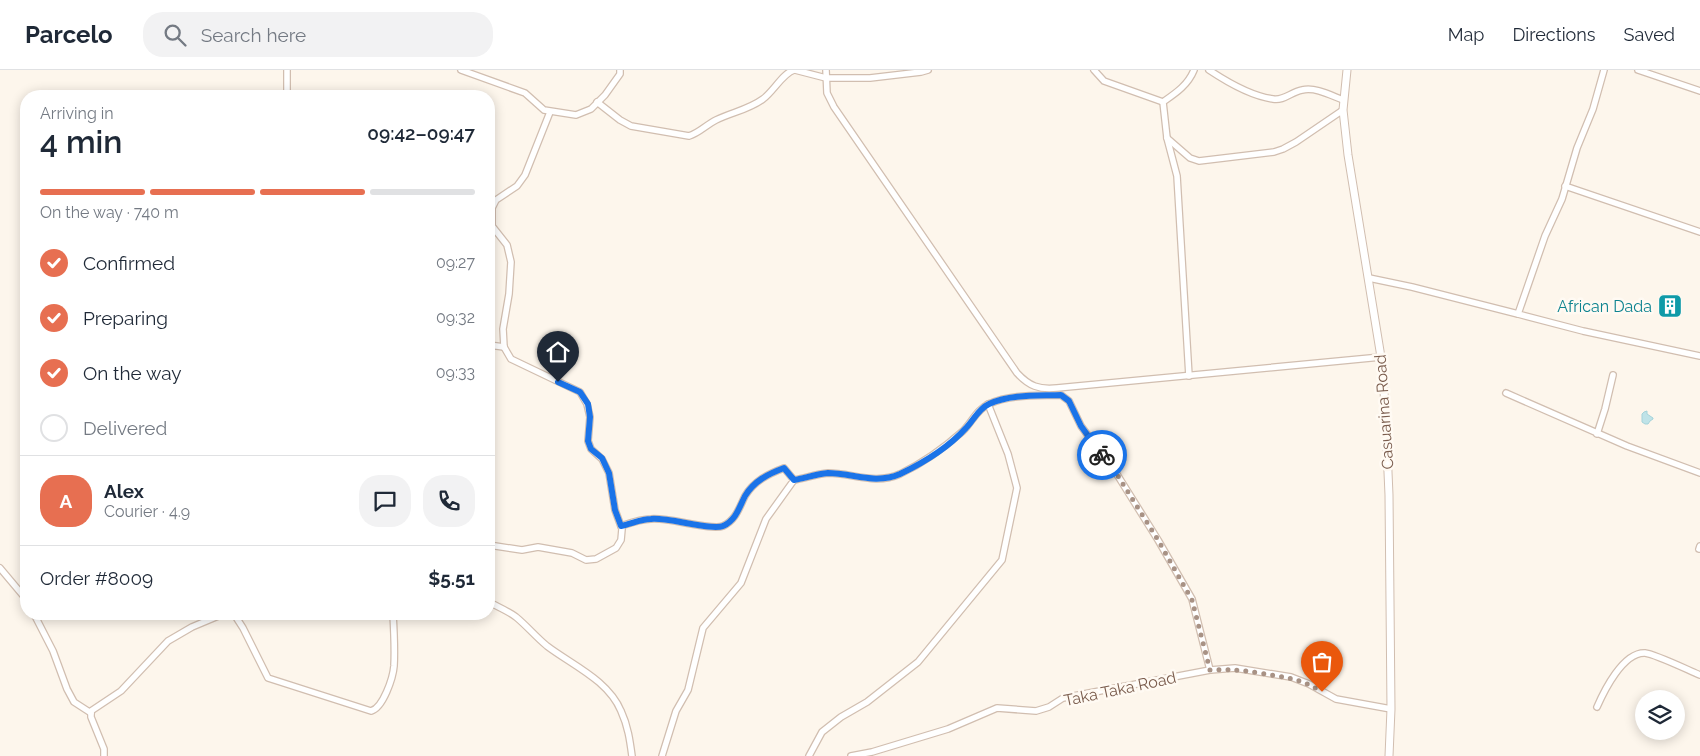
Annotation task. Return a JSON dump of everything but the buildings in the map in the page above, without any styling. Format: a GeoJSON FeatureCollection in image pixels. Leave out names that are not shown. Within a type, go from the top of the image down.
{"type":"FeatureCollection","features":[{"type":"Feature","properties":{"kind":"street"},"geometry":{"type":"LineString","coordinates":[[286,70],[287,90]]}},
{"type":"Feature","properties":{"kind":"street"},"geometry":{"type":"LineString","coordinates":[[461,70],[525,94],[544,110],[576,115],[591,109],[605,96],[620,74],[620,70]]}},
{"type":"Feature","properties":{"kind":"street"},"geometry":{"type":"LineString","coordinates":[[597,102],[631,126],[689,136],[713,121],[750,107],[776,88],[788,73],[794,70],[826,78],[870,78],[928,70]]}},
{"type":"Feature","properties":{"kind":"street"},"geometry":{"type":"LineString","coordinates":[[826,70],[827,93],[834,107],[1017,373],[1026,383],[1038,388],[1048,389],[1381,357]]}},
{"type":"Feature","properties":{"kind":"street"},"geometry":{"type":"LineString","coordinates":[[891,70],[896,75]]}},
{"type":"Feature","properties":{"kind":"street"},"geometry":{"type":"LineString","coordinates":[[1094,70],[1104,81],[1163,102]]}},
{"type":"Feature","properties":{"kind":"street"},"geometry":{"type":"LineString","coordinates":[[1163,102],[1181,89],[1191,78],[1194,70]]}},
{"type":"Feature","properties":{"kind":"street"},"geometry":{"type":"LineString","coordinates":[[1209,70],[1237,86],[1273,99],[1282,99],[1300,90],[1310,89],[1343,100]]}},
{"type":"Feature","properties":{"kind":"street","name":"Casuarina Road"},"geometry":{"type":"LineString","coordinates":[[1347,70],[1343,110],[1348,155],[1381,357],[1388,458],[1391,708],[1389,756]]}},
{"type":"Feature","properties":{"kind":"street"},"geometry":{"type":"LineString","coordinates":[[1518,314],[1545,236],[1562,199],[1577,148],[1593,109],[1604,70]]}},
{"type":"Feature","properties":{"kind":"street"},"geometry":{"type":"LineString","coordinates":[[1638,70],[1700,91]]}},
{"type":"Feature","properties":{"kind":"street"},"geometry":{"type":"LineString","coordinates":[[1163,102],[1167,138],[1178,176],[1189,376]]}},
{"type":"Feature","properties":{"kind":"street"},"geometry":{"type":"LineString","coordinates":[[1167,138],[1190,158],[1199,161],[1274,152],[1296,142],[1343,110]]}},
{"type":"Feature","properties":{"kind":"street"},"geometry":{"type":"LineString","coordinates":[[495,202],[517,186],[526,176],[550,112]]}},
{"type":"Feature","properties":{"kind":"street"},"geometry":{"type":"LineString","coordinates":[[1565,186],[1700,232]]}},
{"type":"Feature","properties":{"kind":"street"},"geometry":{"type":"LineString","coordinates":[[495,230],[507,246],[511,262],[503,329],[504,347],[511,359],[580,392],[588,404],[590,417],[588,441],[591,449],[602,458],[609,473],[615,510],[621,526],[621,540],[616,548],[596,559],[586,560],[572,553],[538,547],[522,550],[495,546]]}},
{"type":"Feature","properties":{"kind":"street"},"geometry":{"type":"LineString","coordinates":[[1369,278],[1412,287],[1583,332],[1700,356]]}},
{"type":"Feature","properties":{"kind":"street"},"geometry":{"type":"LineString","coordinates":[[495,346],[504,347]]}},
{"type":"Feature","properties":{"kind":"street"},"geometry":{"type":"LineString","coordinates":[[1597,434],[1613,375]]}},
{"type":"Feature","properties":{"kind":"street"},"geometry":{"type":"LineString","coordinates":[[1048,389],[1069,401],[1081,426],[1118,476],[1158,540],[1192,600],[1210,670]]}},
{"type":"Feature","properties":{"kind":"street"},"geometry":{"type":"LineString","coordinates":[[1506,393],[1597,434],[1666,462],[1700,473]]}},
{"type":"Feature","properties":{"kind":"street"},"geometry":{"type":"LineString","coordinates":[[662,756],[676,711],[688,690],[702,628],[741,583],[766,519],[794,480],[828,473],[872,480],[898,475],[932,456],[948,444],[988,404],[1007,398],[1061,395]]}},
{"type":"Feature","properties":{"kind":"street"},"geometry":{"type":"LineString","coordinates":[[809,756],[822,732],[841,717],[867,702],[918,662],[1002,560],[1017,488],[1008,454],[988,404]]}},
{"type":"Feature","properties":{"kind":"street"},"geometry":{"type":"LineString","coordinates":[[621,526],[651,519],[681,521],[714,528],[723,526],[736,516],[753,486],[767,474],[784,468],[794,480]]}},
{"type":"Feature","properties":{"kind":"street"},"geometry":{"type":"LineString","coordinates":[[0,568],[20,593]]}},
{"type":"Feature","properties":{"kind":"street"},"geometry":{"type":"LineString","coordinates":[[495,605],[514,616],[564,659],[587,672],[601,684],[621,710],[628,732],[632,756]]}},
{"type":"Feature","properties":{"kind":"street"},"geometry":{"type":"LineString","coordinates":[[37,620],[53,651],[67,689],[74,702],[91,713],[104,749],[104,756]]}},
{"type":"Feature","properties":{"kind":"street"},"geometry":{"type":"LineString","coordinates":[[91,713],[94,708],[100,706],[121,691],[168,640],[209,620]]}},
{"type":"Feature","properties":{"kind":"street"},"geometry":{"type":"LineString","coordinates":[[238,620],[268,678],[371,711],[377,708],[385,696],[394,668],[393,620]]}},
{"type":"Feature","properties":{"kind":"street"},"geometry":{"type":"LineString","coordinates":[[1597,708],[1616,672],[1632,657],[1639,654],[1644,653],[1700,675]]}},
{"type":"Feature","properties":{"kind":"street","name":"Taka Taka Road"},"geometry":{"type":"LineString","coordinates":[[851,756],[872,752],[948,729],[997,708],[1036,711],[1049,707],[1063,698],[1210,670],[1235,668],[1291,677],[1309,684],[1336,699],[1391,708]]}},
{"type":"Feature","properties":{"kind":"water"},"geometry":{"type":"Polygon","coordinates":[[[1647,411],[1647,414],[1653,419],[1648,424],[1645,424],[1642,422],[1642,414],[1647,411]]]}},
{"type":"Feature","properties":{"kind":"way so far"},"geometry":{"type":"LineString","coordinates":[[1102,455],[1118,476],[1158,540],[1192,600],[1210,670],[1235,668],[1261,674],[1291,677],[1309,684],[1322,692]]}},
{"type":"Feature","properties":{"kind":"place","name":"African Dada"},"geometry":{"type":"Point","coordinates":[1670,306]}},
{"type":"Feature","properties":{"kind":"route"},"geometry":{"type":"LineString","coordinates":[[558,382],[580,392],[588,404],[590,427],[588,441],[591,449],[602,458],[609,473],[615,510],[621,526],[651,519],[681,521],[714,528],[723,526],[736,516],[753,486],[767,474],[784,468],[794,480],[828,473],[872,480],[898,475],[932,456],[948,444],[988,404],[1007,398],[1061,395],[1069,401],[1081,426],[1102,455]]}}]}
